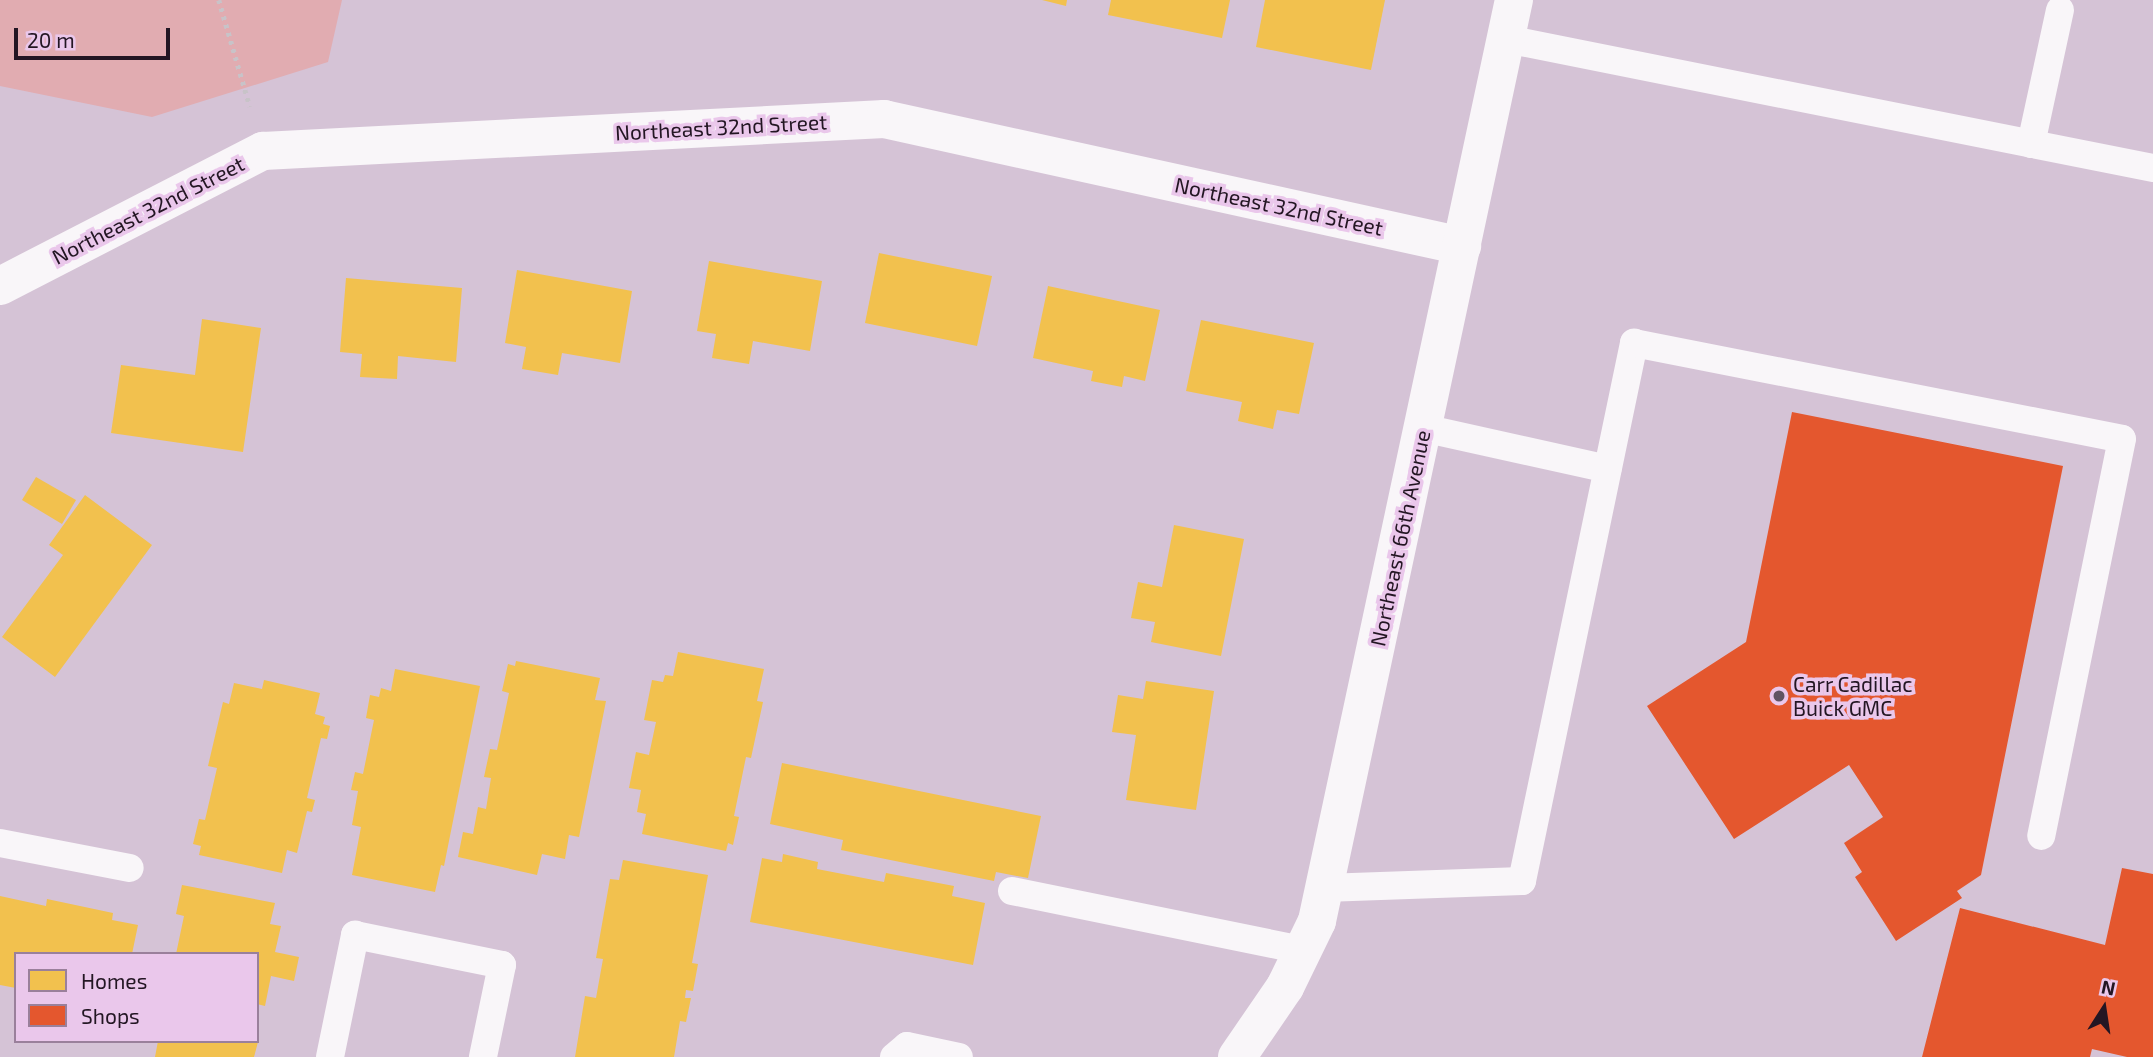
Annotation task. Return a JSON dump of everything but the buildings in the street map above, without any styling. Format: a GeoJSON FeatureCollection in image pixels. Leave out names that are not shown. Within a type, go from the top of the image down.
{"type":"FeatureCollection","features":[{"type":"Feature","properties":{"kind":"street","name":"Northeast 66th Avenue"},"geometry":{"type":"LineString","coordinates":[[1237,1057],[1285,987],[1317,921],[1514,0]]}},
{"type":"Feature","properties":{"kind":"street","name":"Northeast 32nd Street"},"geometry":{"type":"LineString","coordinates":[[0,286],[264,151],[884,119],[1462,246]]}},
{"type":"Feature","properties":{"kind":"lane"},"geometry":{"type":"LineString","coordinates":[[2031,144],[2060,10]]}},
{"type":"Feature","properties":{"kind":"lane"},"geometry":{"type":"LineString","coordinates":[[1506,39],[2153,168]]}},
{"type":"Feature","properties":{"kind":"lane"},"geometry":{"type":"LineString","coordinates":[[1324,888],[1522,881],[1634,343],[2122,439],[2041,836]]}},
{"type":"Feature","properties":{"kind":"lane"},"geometry":{"type":"LineString","coordinates":[[1423,428],[1608,469]]}},
{"type":"Feature","properties":{"kind":"lane"},"geometry":{"type":"LineString","coordinates":[[0,843],[130,868]]}},
{"type":"Feature","properties":{"kind":"lane"},"geometry":{"type":"LineString","coordinates":[[1012,891],[1303,950]]}},
{"type":"Feature","properties":{"kind":"lane"},"geometry":{"type":"LineString","coordinates":[[330,1057],[355,935],[502,965],[483,1057]]}},
{"type":"Feature","properties":{"kind":"lane"},"geometry":{"type":"LineString","coordinates":[[894,1057],[907,1046],[959,1057]]}},
{"type":"Feature","properties":{"kind":"path"},"geometry":{"type":"LineString","coordinates":[[219,0],[264,151]]}},
{"type":"Feature","properties":{"kind":"shaded area"},"geometry":{"type":"Polygon","coordinates":[[[0,0],[342,0],[328,62],[152,117],[0,86],[0,0]]]}},
{"type":"Feature","properties":{"kind":"place","name":"Carr Cadillac Buick GMC"},"geometry":{"type":"Point","coordinates":[1779,696]}}]}
